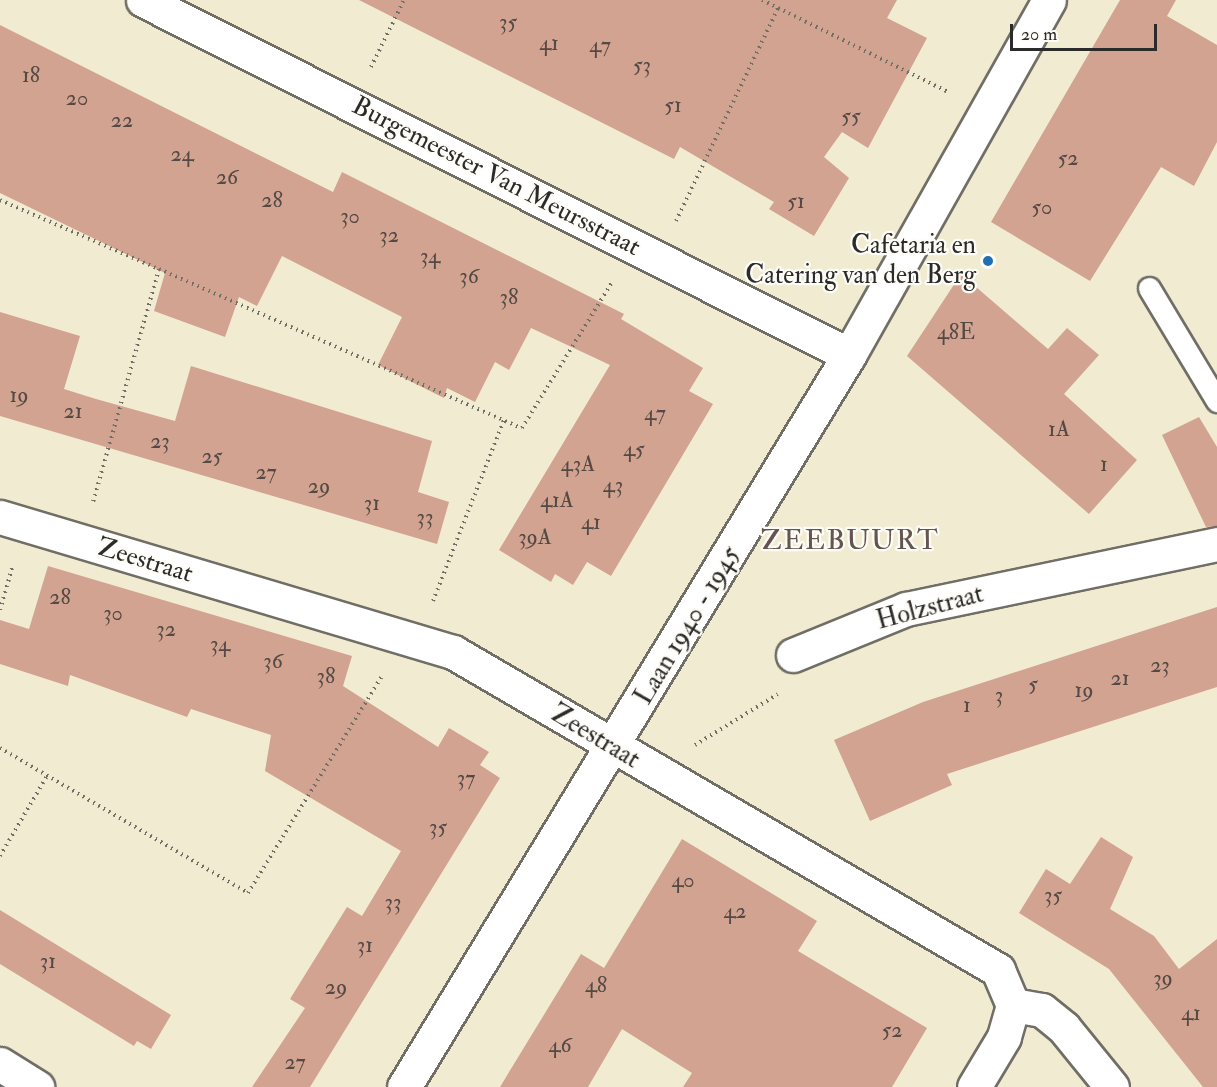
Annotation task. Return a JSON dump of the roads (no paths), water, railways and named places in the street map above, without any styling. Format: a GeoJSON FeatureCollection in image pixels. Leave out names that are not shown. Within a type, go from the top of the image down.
{"type":"FeatureCollection","features":[{"type":"Feature","properties":{"kind":"street","name":"Burgemeester Van Meursstraat"},"geometry":{"type":"LineString","coordinates":[[143,0],[849,355]]}},
{"type":"Feature","properties":{"kind":"street","name":"Laan 1940 - 1945"},"geometry":{"type":"LineString","coordinates":[[404,1087],[615,748],[849,355],[1048,0]]}},
{"type":"Feature","properties":{"kind":"street","name":"Zeestraat"},"geometry":{"type":"LineString","coordinates":[[0,517],[453,652],[667,781],[998,970],[1013,1005]]}},
{"type":"Feature","properties":{"kind":"street","name":"Holzstraat"},"geometry":{"type":"LineString","coordinates":[[793,655],[906,609],[1217,544]]}},
{"type":"Feature","properties":{"kind":"street"},"geometry":{"type":"LineString","coordinates":[[974,1087],[1004,1037],[1013,1005],[1042,1010],[1064,1028],[1112,1087]]}},
{"type":"Feature","properties":{"kind":"street"},"geometry":{"type":"LineString","coordinates":[[0,1064],[38,1087]]}},
{"type":"Feature","properties":{"kind":"lane"},"geometry":{"type":"LineString","coordinates":[[1149,288],[1217,401]]}},
{"type":"Feature","properties":{"kind":"place","name":"Cafetaria en Catering van den Berg"},"geometry":{"type":"Point","coordinates":[988,261]}},
{"type":"Feature","properties":{"kind":"district","name":"ZEEBUURT"},"geometry":{"type":"Point","coordinates":[850,541]}}]}
